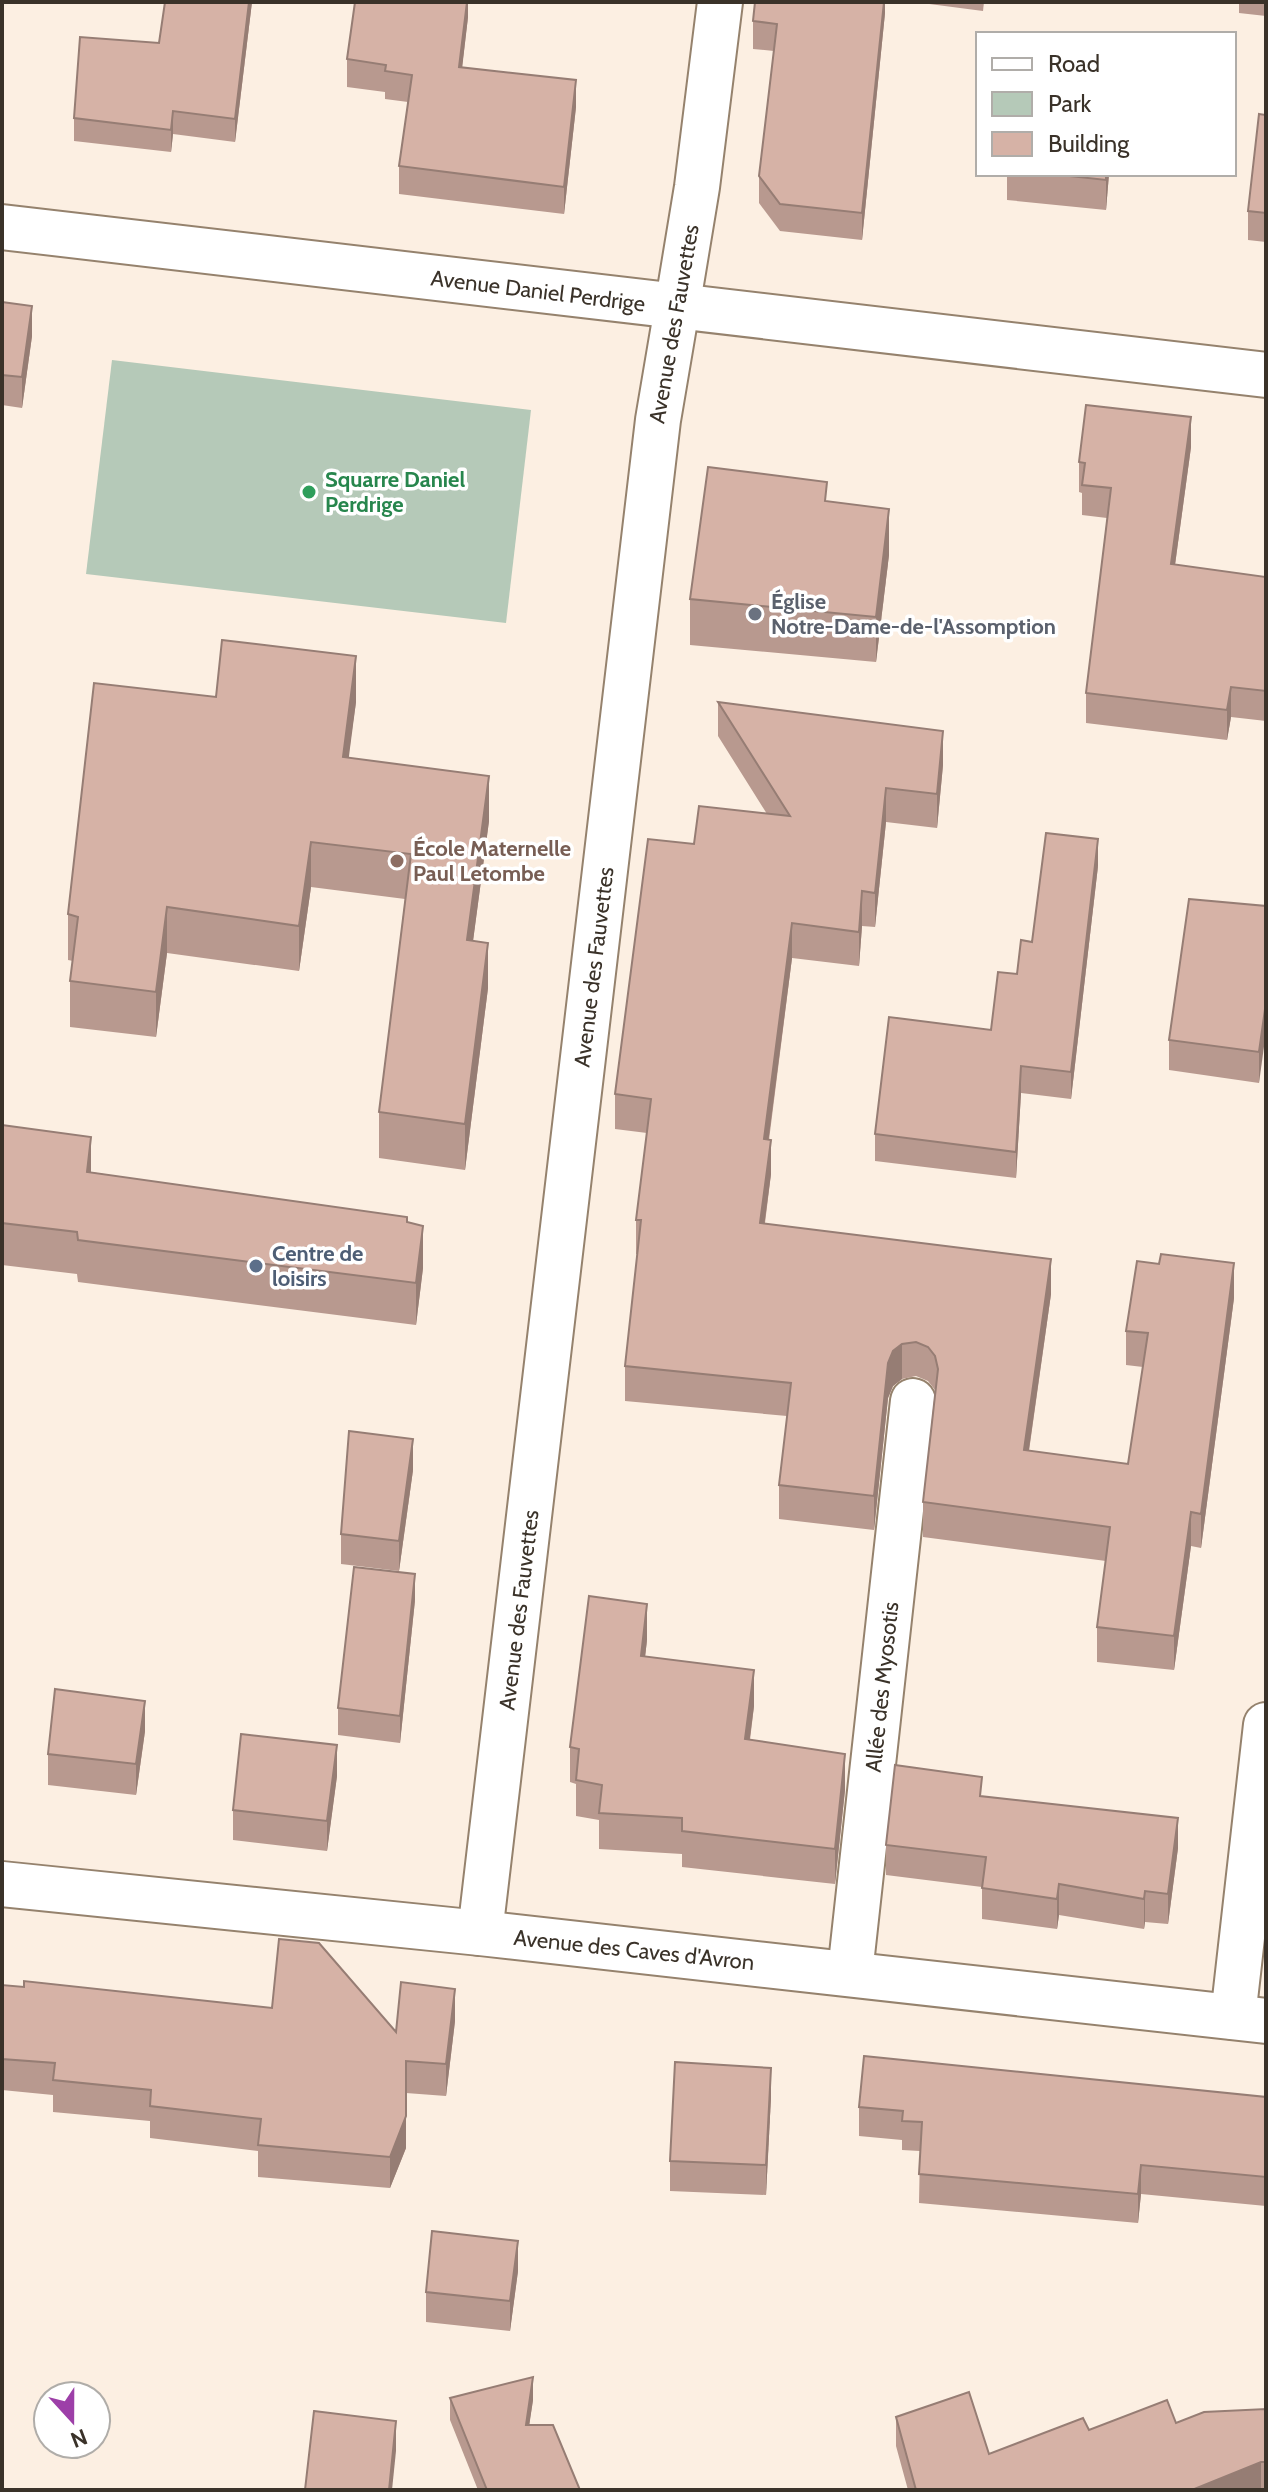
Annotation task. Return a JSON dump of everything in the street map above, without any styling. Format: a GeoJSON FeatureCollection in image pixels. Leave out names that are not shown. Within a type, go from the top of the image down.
{"type":"FeatureCollection","features":[{"type":"Feature","properties":{"kind":"street","name":"Avenue des Fauvettes"},"geometry":{"type":"LineString","coordinates":[[480,1933],[658,420],[697,187],[720,2]]}},
{"type":"Feature","properties":{"kind":"street","name":"Avenue Daniel Perdrige"},"geometry":{"type":"LineString","coordinates":[[2,227],[1266,375]]}},
{"type":"Feature","properties":{"kind":"street","name":"Allée des Myosotis"},"geometry":{"type":"LineString","coordinates":[[850,1973],[913,1401]]}},
{"type":"Feature","properties":{"kind":"street"},"geometry":{"type":"LineString","coordinates":[[1249,2019],[1266,1725]]}},
{"type":"Feature","properties":{"kind":"street","name":"Avenue des Caves d'Avron"},"geometry":{"type":"LineString","coordinates":[[2,1884],[850,1973],[1249,2019]]}},
{"type":"Feature","properties":{"kind":"green space","name":"Squarre Daniel Perdrige"},"geometry":{"type":"Polygon","coordinates":[[[112,360],[531,410],[506,623],[86,574],[112,360]]]}},
{"type":"Feature","properties":{"kind":"building"},"geometry":{"type":"Polygon","coordinates":[[[165,2],[249,2],[235,119],[173,111],[171,130],[74,118],[80,37],[159,43],[165,2]]]}},
{"type":"Feature","properties":{"kind":"building"},"geometry":{"type":"Polygon","coordinates":[[[355,2],[467,2],[459,67],[576,80],[564,187],[399,166],[412,75],[385,71],[386,65],[347,59],[355,2]]]}},
{"type":"Feature","properties":{"kind":"building"},"geometry":{"type":"Polygon","coordinates":[[[755,2],[884,2],[862,213],[780,204],[759,176],[777,24],[753,21],[755,2]]]}},
{"type":"Feature","properties":{"kind":"building"},"geometry":{"type":"Polygon","coordinates":[[[1259,114],[1266,115],[1266,213],[1248,211],[1259,114]]]}},
{"type":"Feature","properties":{"kind":"building"},"geometry":{"type":"Polygon","coordinates":[[[1069,176],[1106,176],[1106,180],[1069,176]]]}},
{"type":"Feature","properties":{"kind":"building"},"geometry":{"type":"Polygon","coordinates":[[[2,302],[32,306],[22,377],[2,375],[2,302]]]}},
{"type":"Feature","properties":{"kind":"building"},"geometry":{"type":"Polygon","coordinates":[[[1086,405],[1191,417],[1171,564],[1266,577],[1266,691],[1231,687],[1227,710],[1086,693],[1111,488],[1082,485],[1085,463],[1079,462],[1086,405]]]}},
{"type":"Feature","properties":{"kind":"building"},"geometry":{"type":"Polygon","coordinates":[[[708,467],[827,482],[825,501],[889,509],[876,617],[690,599],[708,467]]]}},
{"type":"Feature","properties":{"kind":"building"},"geometry":{"type":"Polygon","coordinates":[[[222,640],[356,656],[343,757],[489,776],[467,940],[488,943],[465,1124],[379,1112],[411,854],[311,842],[299,926],[167,907],[156,992],[70,981],[78,917],[68,914],[94,683],[216,697],[222,640]]]}},
{"type":"Feature","properties":{"kind":"building"},"geometry":{"type":"Polygon","coordinates":[[[718,702],[943,731],[937,794],[886,788],[875,893],[862,891],[859,932],[792,923],[764,1139],[771,1140],[760,1223],[1051,1259],[1024,1450],[1128,1464],[1148,1333],[1126,1331],[1137,1261],[1159,1264],[1161,1254],[1234,1263],[1201,1514],[1191,1512],[1174,1636],[1097,1627],[1110,1527],[923,1502],[938,1369],[935,1356],[928,1347],[916,1342],[902,1344],[893,1351],[888,1363],[874,1496],[779,1485],[791,1383],[625,1366],[641,1220],[636,1220],[651,1099],[615,1094],[648,839],[694,844],[699,806],[790,816],[718,702]]]}},
{"type":"Feature","properties":{"kind":"building"},"geometry":{"type":"Polygon","coordinates":[[[1046,833],[1098,839],[1071,1072],[1021,1066],[1016,1152],[875,1134],[889,1017],[991,1030],[998,972],[1017,974],[1021,940],[1032,942],[1046,833]]]}},
{"type":"Feature","properties":{"kind":"building"},"geometry":{"type":"Polygon","coordinates":[[[1189,899],[1266,906],[1266,1002],[1259,1052],[1169,1040],[1189,899]]]}},
{"type":"Feature","properties":{"kind":"building"},"geometry":{"type":"Polygon","coordinates":[[[2,1125],[91,1137],[87,1172],[407,1217],[407,1222],[423,1226],[416,1283],[78,1240],[77,1232],[2,1223],[2,1125]]]}},
{"type":"Feature","properties":{"kind":"building"},"geometry":{"type":"Polygon","coordinates":[[[349,1431],[413,1439],[399,1541],[341,1534],[349,1431]]]}},
{"type":"Feature","properties":{"kind":"building"},"geometry":{"type":"Polygon","coordinates":[[[354,1567],[415,1574],[400,1716],[338,1708],[354,1567]]]}},
{"type":"Feature","properties":{"kind":"building"},"geometry":{"type":"Polygon","coordinates":[[[589,1596],[647,1604],[641,1656],[754,1670],[745,1739],[845,1754],[835,1849],[682,1831],[682,1818],[599,1813],[602,1785],[576,1780],[579,1749],[570,1747],[589,1596]]]}},
{"type":"Feature","properties":{"kind":"building"},"geometry":{"type":"Polygon","coordinates":[[[55,1689],[145,1701],[136,1764],[48,1754],[55,1689]]]}},
{"type":"Feature","properties":{"kind":"building"},"geometry":{"type":"Polygon","coordinates":[[[241,1734],[337,1745],[327,1821],[233,1810],[241,1734]]]}},
{"type":"Feature","properties":{"kind":"building"},"geometry":{"type":"Polygon","coordinates":[[[895,1765],[982,1777],[980,1796],[1178,1818],[1168,1894],[1145,1891],[1144,1899],[1059,1884],[1057,1899],[982,1888],[986,1857],[886,1845],[895,1765]]]}},
{"type":"Feature","properties":{"kind":"building"},"geometry":{"type":"Polygon","coordinates":[[[279,1939],[319,1943],[396,2032],[401,1982],[455,1989],[446,2064],[406,2061],[406,2116],[390,2157],[258,2145],[261,2119],[150,2106],[151,2090],[53,2080],[55,2063],[2,2059],[2,1985],[24,1987],[24,1981],[272,2008],[279,1939]]]}},
{"type":"Feature","properties":{"kind":"building"},"geometry":{"type":"Polygon","coordinates":[[[864,2056],[1266,2097],[1266,2177],[1141,2165],[1138,2194],[919,2174],[922,2122],[902,2121],[903,2111],[859,2107],[864,2056]]]}},
{"type":"Feature","properties":{"kind":"building"},"geometry":{"type":"Polygon","coordinates":[[[675,2062],[771,2068],[766,2165],[670,2161],[675,2062]]]}},
{"type":"Feature","properties":{"kind":"building"},"geometry":{"type":"Polygon","coordinates":[[[432,2231],[518,2241],[510,2301],[426,2292],[432,2231]]]}},
{"type":"Feature","properties":{"kind":"building"},"geometry":{"type":"Polygon","coordinates":[[[533,2377],[526,2425],[553,2425],[580,2490],[487,2490],[450,2398],[533,2377]]]}},
{"type":"Feature","properties":{"kind":"building"},"geometry":{"type":"Polygon","coordinates":[[[969,2392],[989,2454],[1083,2418],[1089,2430],[1167,2400],[1176,2423],[1204,2412],[1266,2409],[1266,2462],[1192,2490],[916,2490],[896,2417],[969,2392]]]}},
{"type":"Feature","properties":{"kind":"building"},"geometry":{"type":"Polygon","coordinates":[[[314,2411],[396,2421],[389,2490],[305,2490],[314,2411]]]}},
{"type":"Feature","properties":{"kind":"place","name":"Squarre Daniel Perdrige"},"geometry":{"type":"Point","coordinates":[309,492]}},
{"type":"Feature","properties":{"kind":"place","name":"Église Notre-Dame-de-l'Assomption"},"geometry":{"type":"Point","coordinates":[755,614]}},
{"type":"Feature","properties":{"kind":"place","name":"École Maternelle Paul Letombe"},"geometry":{"type":"Point","coordinates":[397,861]}},
{"type":"Feature","properties":{"kind":"place","name":"Centre de loisirs"},"geometry":{"type":"Point","coordinates":[256,1266]}}]}
